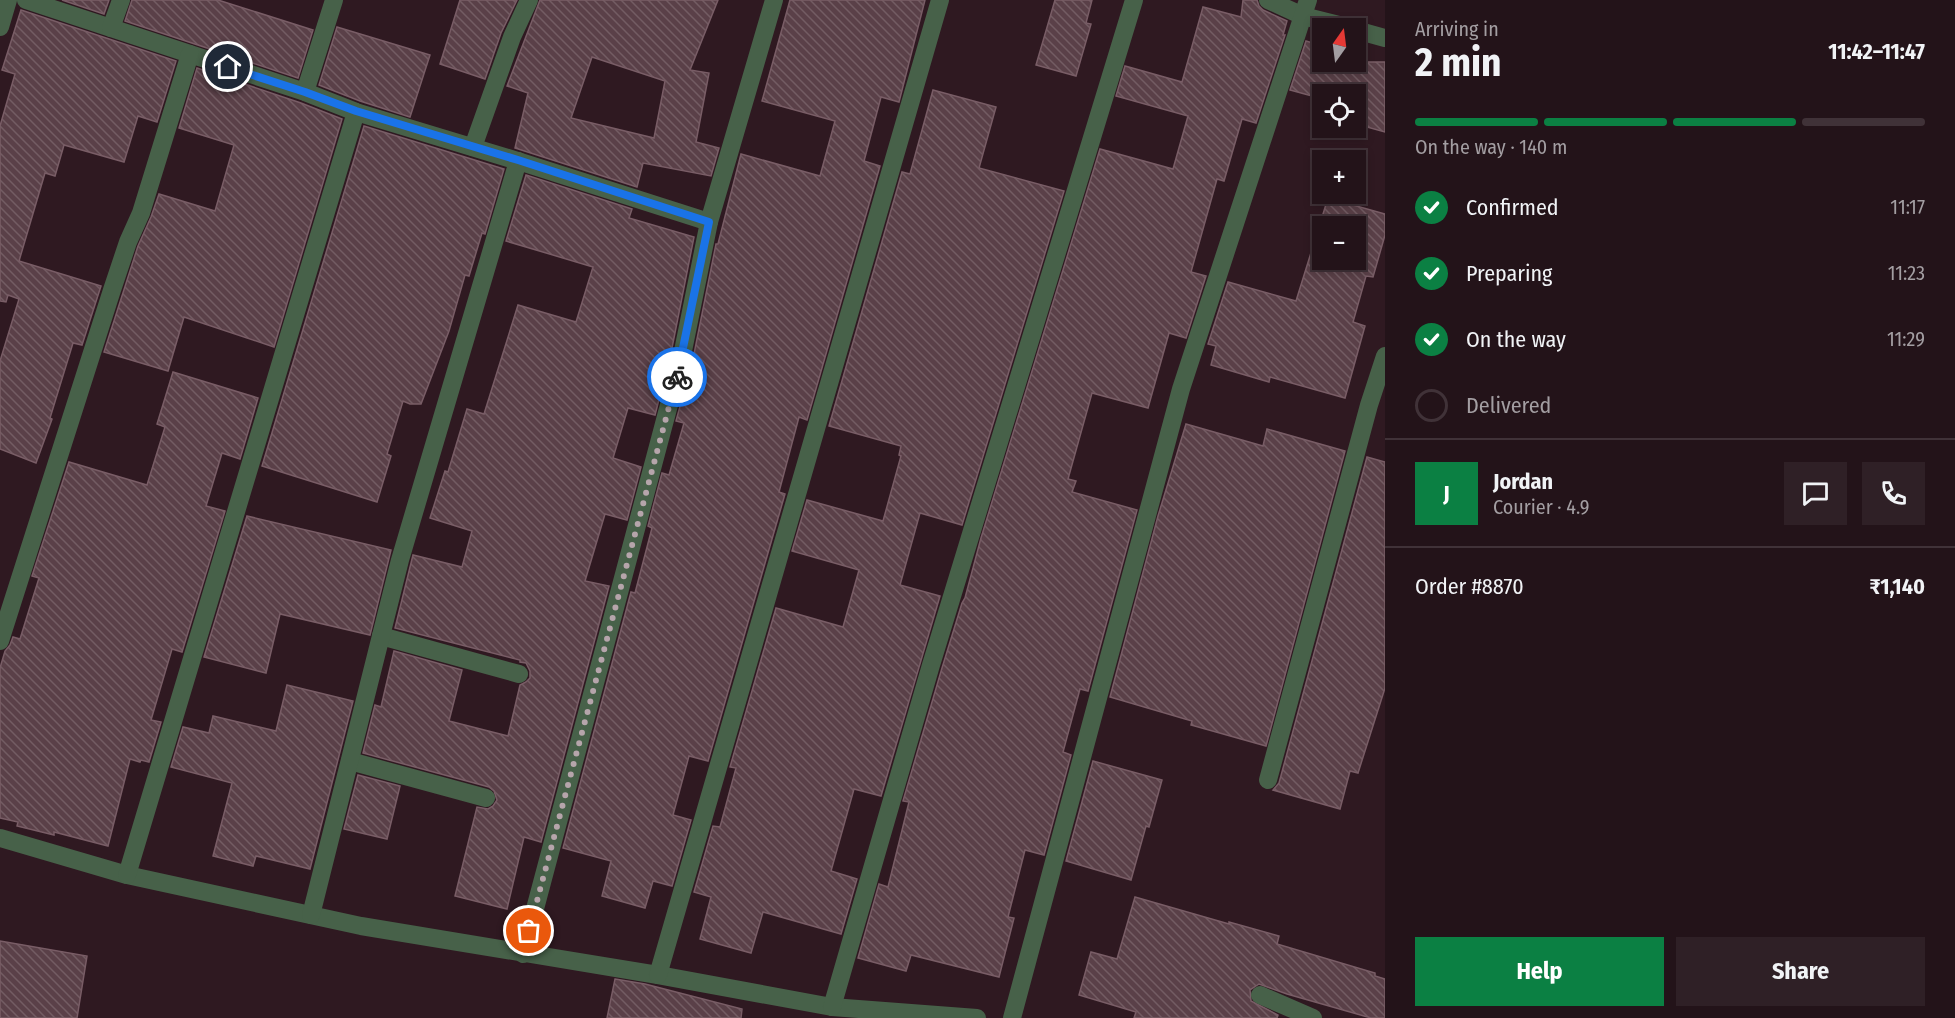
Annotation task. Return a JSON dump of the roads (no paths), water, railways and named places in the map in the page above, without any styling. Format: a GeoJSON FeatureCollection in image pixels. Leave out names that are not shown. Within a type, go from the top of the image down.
{"type":"FeatureCollection","features":[{"type":"Feature","properties":{"kind":"street"},"geometry":{"type":"LineString","coordinates":[[0,27],[8,0]]}},
{"type":"Feature","properties":{"kind":"street"},"geometry":{"type":"LineString","coordinates":[[27,0],[356,111],[518,160],[709,222]]}},
{"type":"Feature","properties":{"kind":"street"},"geometry":{"type":"LineString","coordinates":[[111,28],[121,0]]}},
{"type":"Feature","properties":{"kind":"street"},"geometry":{"type":"LineString","coordinates":[[305,92],[334,0]]}},
{"type":"Feature","properties":{"kind":"street"},"geometry":{"type":"LineString","coordinates":[[473,147],[512,37],[529,0]]}},
{"type":"Feature","properties":{"kind":"street"},"geometry":{"type":"LineString","coordinates":[[523,954],[682,356],[709,222],[774,0]]}},
{"type":"Feature","properties":{"kind":"street"},"geometry":{"type":"LineString","coordinates":[[658,975],[940,0]]}},
{"type":"Feature","properties":{"kind":"street"},"geometry":{"type":"LineString","coordinates":[[832,1007],[931,664],[1134,0]]}},
{"type":"Feature","properties":{"kind":"street"},"geometry":{"type":"LineString","coordinates":[[1268,0],[1306,8],[1328,18]]}},
{"type":"Feature","properties":{"kind":"street"},"geometry":{"type":"LineString","coordinates":[[1012,1018],[1181,389],[1306,8]]}},
{"type":"Feature","properties":{"kind":"street"},"geometry":{"type":"LineString","coordinates":[[1366,33],[1385,38]]}},
{"type":"Feature","properties":{"kind":"street"},"geometry":{"type":"LineString","coordinates":[[0,641],[112,290],[128,242],[141,213],[190,54]]}},
{"type":"Feature","properties":{"kind":"street"},"geometry":{"type":"LineString","coordinates":[[128,875],[356,111]]}},
{"type":"Feature","properties":{"kind":"street"},"geometry":{"type":"LineString","coordinates":[[311,915],[400,560],[518,160]]}},
{"type":"Feature","properties":{"kind":"street"},"geometry":{"type":"LineString","coordinates":[[1268,780],[1369,405],[1385,356]]}},
{"type":"Feature","properties":{"kind":"street"},"geometry":{"type":"LineString","coordinates":[[381,636],[519,674]]}},
{"type":"Feature","properties":{"kind":"street"},"geometry":{"type":"LineString","coordinates":[[351,761],[486,798]]}},
{"type":"Feature","properties":{"kind":"street"},"geometry":{"type":"LineString","coordinates":[[0,838],[128,875],[361,926],[658,975],[832,1007],[977,1018]]}},
{"type":"Feature","properties":{"kind":"street"},"geometry":{"type":"LineString","coordinates":[[1260,994],[1313,1018]]}}]}
